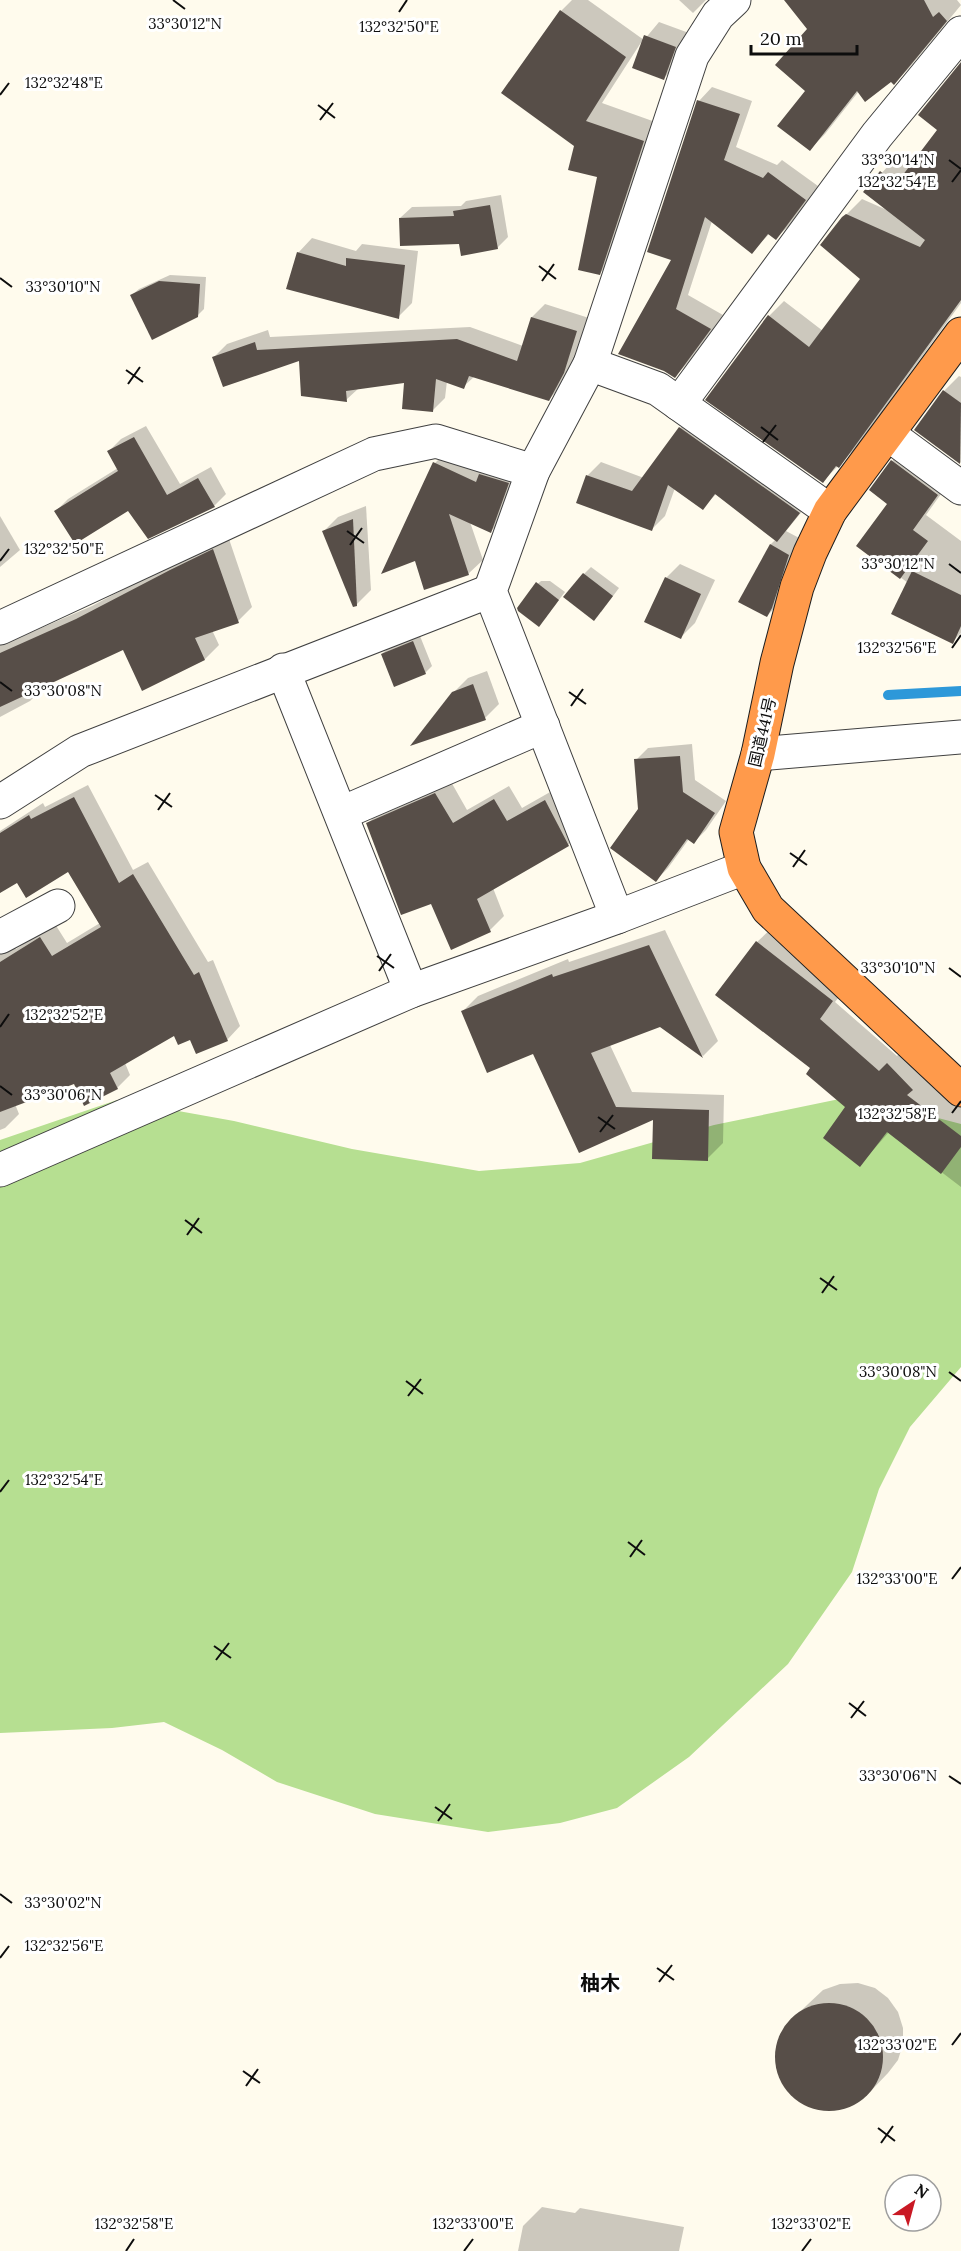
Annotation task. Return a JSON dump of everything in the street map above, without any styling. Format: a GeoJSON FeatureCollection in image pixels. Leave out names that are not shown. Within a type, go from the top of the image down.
{"type":"FeatureCollection","features":[{"type":"Feature","properties":{"kind":"highway","name":"国道441号"},"geometry":{"type":"LineString","coordinates":[[961,334],[831,511],[810,553],[797,587],[777,663],[758,754],[736,832],[744,868],[768,909],[961,1090]]}},
{"type":"Feature","properties":{"kind":"street"},"geometry":{"type":"LineString","coordinates":[[617,917],[490,591],[533,471],[591,364],[692,56],[718,15],[734,0]]}},
{"type":"Feature","properties":{"kind":"street"},"geometry":{"type":"LineString","coordinates":[[679,404],[877,135],[961,33]]}},
{"type":"Feature","properties":{"kind":"street"},"geometry":{"type":"LineString","coordinates":[[591,364],[658,389],[831,511]]}},
{"type":"Feature","properties":{"kind":"street"},"geometry":{"type":"LineString","coordinates":[[888,434],[961,488]]}},
{"type":"Feature","properties":{"kind":"street"},"geometry":{"type":"LineString","coordinates":[[0,628],[374,454],[436,441],[533,471]]}},
{"type":"Feature","properties":{"kind":"street"},"geometry":{"type":"LineString","coordinates":[[0,802],[80,752],[283,670],[490,591]]}},
{"type":"Feature","properties":{"kind":"street"},"geometry":{"type":"LineString","coordinates":[[283,670],[342,813],[411,991]]}},
{"type":"Feature","properties":{"kind":"street"},"geometry":{"type":"LineString","coordinates":[[342,813],[543,726]]}},
{"type":"Feature","properties":{"kind":"street"},"geometry":{"type":"LineString","coordinates":[[758,754],[961,737]]}},
{"type":"Feature","properties":{"kind":"street"},"geometry":{"type":"LineString","coordinates":[[0,1170],[411,991],[617,917],[744,868]]}},
{"type":"Feature","properties":{"kind":"street"},"geometry":{"type":"LineString","coordinates":[[0,937],[58,906]]}},
{"type":"Feature","properties":{"kind":"green space"},"geometry":{"type":"Polygon","coordinates":[[[854,1096],[961,1124],[961,1367],[910,1427],[879,1489],[852,1572],[788,1664],[689,1757],[617,1808],[560,1823],[488,1832],[375,1814],[277,1782],[222,1750],[164,1722],[112,1728],[0,1733],[0,1140],[117,1100],[234,1121],[352,1149],[479,1171],[580,1163],[714,1125],[854,1096]]]}},
{"type":"Feature","properties":{"kind":"building"},"geometry":{"type":"Polygon","coordinates":[[[784,0],[924,0],[933,17],[939,12],[947,21],[894,85],[891,82],[865,102],[857,91],[810,151],[777,126],[805,91],[775,65],[807,29],[784,0]]]}},
{"type":"Feature","properties":{"kind":"building"},"geometry":{"type":"Polygon","coordinates":[[[560,10],[626,57],[586,121],[644,141],[600,275],[578,270],[597,177],[568,170],[574,146],[501,93],[560,10]]]}},
{"type":"Feature","properties":{"kind":"building"},"geometry":{"type":"Polygon","coordinates":[[[644,35],[676,47],[664,80],[632,68],[644,35]]]}},
{"type":"Feature","properties":{"kind":"building"},"geometry":{"type":"Polygon","coordinates":[[[961,62],[961,300],[839,468],[836,466],[823,483],[705,400],[768,315],[809,347],[860,279],[820,245],[846,214],[920,247],[925,240],[863,192],[880,171],[896,184],[937,130],[918,115],[961,62]]]}},
{"type":"Feature","properties":{"kind":"building"},"geometry":{"type":"Polygon","coordinates":[[[697,100],[740,114],[724,160],[763,178],[768,172],[806,200],[776,240],[768,234],[752,254],[705,217],[676,309],[711,329],[675,378],[664,371],[618,354],[671,260],[647,252],[697,100]]]}},
{"type":"Feature","properties":{"kind":"building"},"geometry":{"type":"Polygon","coordinates":[[[490,205],[498,249],[461,256],[459,244],[400,246],[399,218],[454,216],[453,211],[490,205]]]}},
{"type":"Feature","properties":{"kind":"building"},"geometry":{"type":"Polygon","coordinates":[[[297,252],[346,266],[346,258],[405,265],[399,319],[286,289],[297,252]]]}},
{"type":"Feature","properties":{"kind":"building"},"geometry":{"type":"Polygon","coordinates":[[[159,281],[200,284],[198,317],[152,340],[130,295],[159,281]]]}},
{"type":"Feature","properties":{"kind":"building"},"geometry":{"type":"Polygon","coordinates":[[[531,317],[577,331],[564,373],[549,401],[469,376],[464,389],[436,379],[433,412],[402,409],[404,383],[346,391],[347,402],[301,396],[299,361],[223,387],[212,357],[255,342],[257,350],[457,339],[517,361],[531,317]]]}},
{"type":"Feature","properties":{"kind":"building"},"geometry":{"type":"Polygon","coordinates":[[[943,390],[961,403],[960,464],[914,430],[943,390]]]}},
{"type":"Feature","properties":{"kind":"building"},"geometry":{"type":"Polygon","coordinates":[[[679,427],[800,513],[777,542],[715,494],[703,510],[668,485],[652,531],[576,503],[586,475],[632,491],[679,427]]]}},
{"type":"Feature","properties":{"kind":"building"},"geometry":{"type":"Polygon","coordinates":[[[134,437],[167,495],[198,478],[215,507],[148,539],[128,511],[75,544],[54,511],[118,471],[107,451],[134,437]]]}},
{"type":"Feature","properties":{"kind":"building"},"geometry":{"type":"Polygon","coordinates":[[[891,460],[938,495],[913,530],[928,541],[900,579],[856,546],[887,504],[869,490],[891,460]]]}},
{"type":"Feature","properties":{"kind":"building"},"geometry":{"type":"Polygon","coordinates":[[[433,462],[476,482],[479,474],[509,483],[491,533],[449,514],[469,575],[424,590],[415,561],[381,574],[433,462]]]}},
{"type":"Feature","properties":{"kind":"building"},"geometry":{"type":"Polygon","coordinates":[[[353,519],[357,606],[353,607],[322,531],[353,519]]]}},
{"type":"Feature","properties":{"kind":"building"},"geometry":{"type":"Polygon","coordinates":[[[770,544],[789,555],[767,617],[738,602],[770,544]]]}},
{"type":"Feature","properties":{"kind":"building"},"geometry":{"type":"Polygon","coordinates":[[[213,549],[239,623],[195,638],[205,660],[142,691],[123,650],[0,707],[0,653],[76,619],[213,549]]]}},
{"type":"Feature","properties":{"kind":"building"},"geometry":{"type":"Polygon","coordinates":[[[912,571],[961,595],[961,626],[953,644],[891,614],[912,571]]]}},
{"type":"Feature","properties":{"kind":"building"},"geometry":{"type":"Polygon","coordinates":[[[583,573],[613,596],[594,621],[563,597],[583,573]]]}},
{"type":"Feature","properties":{"kind":"building"},"geometry":{"type":"Polygon","coordinates":[[[665,577],[701,594],[681,639],[644,622],[665,577]]]}},
{"type":"Feature","properties":{"kind":"building"},"geometry":{"type":"Polygon","coordinates":[[[536,582],[559,600],[539,627],[517,608],[536,582]]]}},
{"type":"Feature","properties":{"kind":"building"},"geometry":{"type":"Polygon","coordinates":[[[413,641],[426,674],[394,687],[381,654],[413,641]]]}},
{"type":"Feature","properties":{"kind":"building"},"geometry":{"type":"Polygon","coordinates":[[[473,684],[486,720],[410,746],[452,692],[473,684]]]}},
{"type":"Feature","properties":{"kind":"building"},"geometry":{"type":"Polygon","coordinates":[[[680,756],[683,792],[715,813],[694,844],[687,839],[656,882],[610,848],[638,809],[634,759],[680,756]]]}},
{"type":"Feature","properties":{"kind":"building"},"geometry":{"type":"Polygon","coordinates":[[[435,793],[453,823],[494,799],[507,821],[545,800],[569,846],[477,899],[491,932],[451,950],[431,904],[401,915],[366,823],[435,793]]]}},
{"type":"Feature","properties":{"kind":"building"},"geometry":{"type":"Polygon","coordinates":[[[74,797],[119,883],[133,874],[194,975],[199,972],[228,1041],[196,1054],[190,1040],[178,1045],[174,1036],[110,1073],[118,1089],[84,1106],[74,1084],[0,1112],[0,962],[40,937],[52,956],[101,927],[68,872],[26,898],[17,883],[0,893],[0,833],[29,815],[31,819],[74,797]]]}},
{"type":"Feature","properties":{"kind":"building"},"geometry":{"type":"Polygon","coordinates":[[[756,941],[833,1001],[820,1019],[879,1071],[887,1063],[913,1090],[907,1095],[961,1136],[961,1147],[941,1174],[887,1132],[860,1167],[823,1138],[845,1107],[806,1074],[810,1068],[715,995],[756,941]]]}},
{"type":"Feature","properties":{"kind":"building"},"geometry":{"type":"Polygon","coordinates":[[[649,945],[703,1058],[660,1027],[591,1053],[616,1107],[709,1110],[708,1161],[652,1159],[653,1120],[579,1153],[533,1054],[487,1073],[461,1011],[552,974],[553,977],[649,945]]]}},
{"type":"Feature","properties":{"kind":"building"},"geometry":{"type":"Polygon","coordinates":[[[829,2003],[850,2007],[867,2019],[879,2036],[883,2057],[879,2078],[867,2095],[850,2107],[829,2111],[808,2107],[791,2095],[779,2078],[775,2057],[779,2036],[791,2019],[808,2007],[829,2003]]]}},
{"type":"Feature","properties":{"kind":"waterway"},"geometry":{"type":"LineString","coordinates":[[888,695],[961,691]]}},
{"type":"Feature","properties":{"kind":"district","name":"柚木"},"geometry":{"type":"Point","coordinates":[600,1983]}}]}
